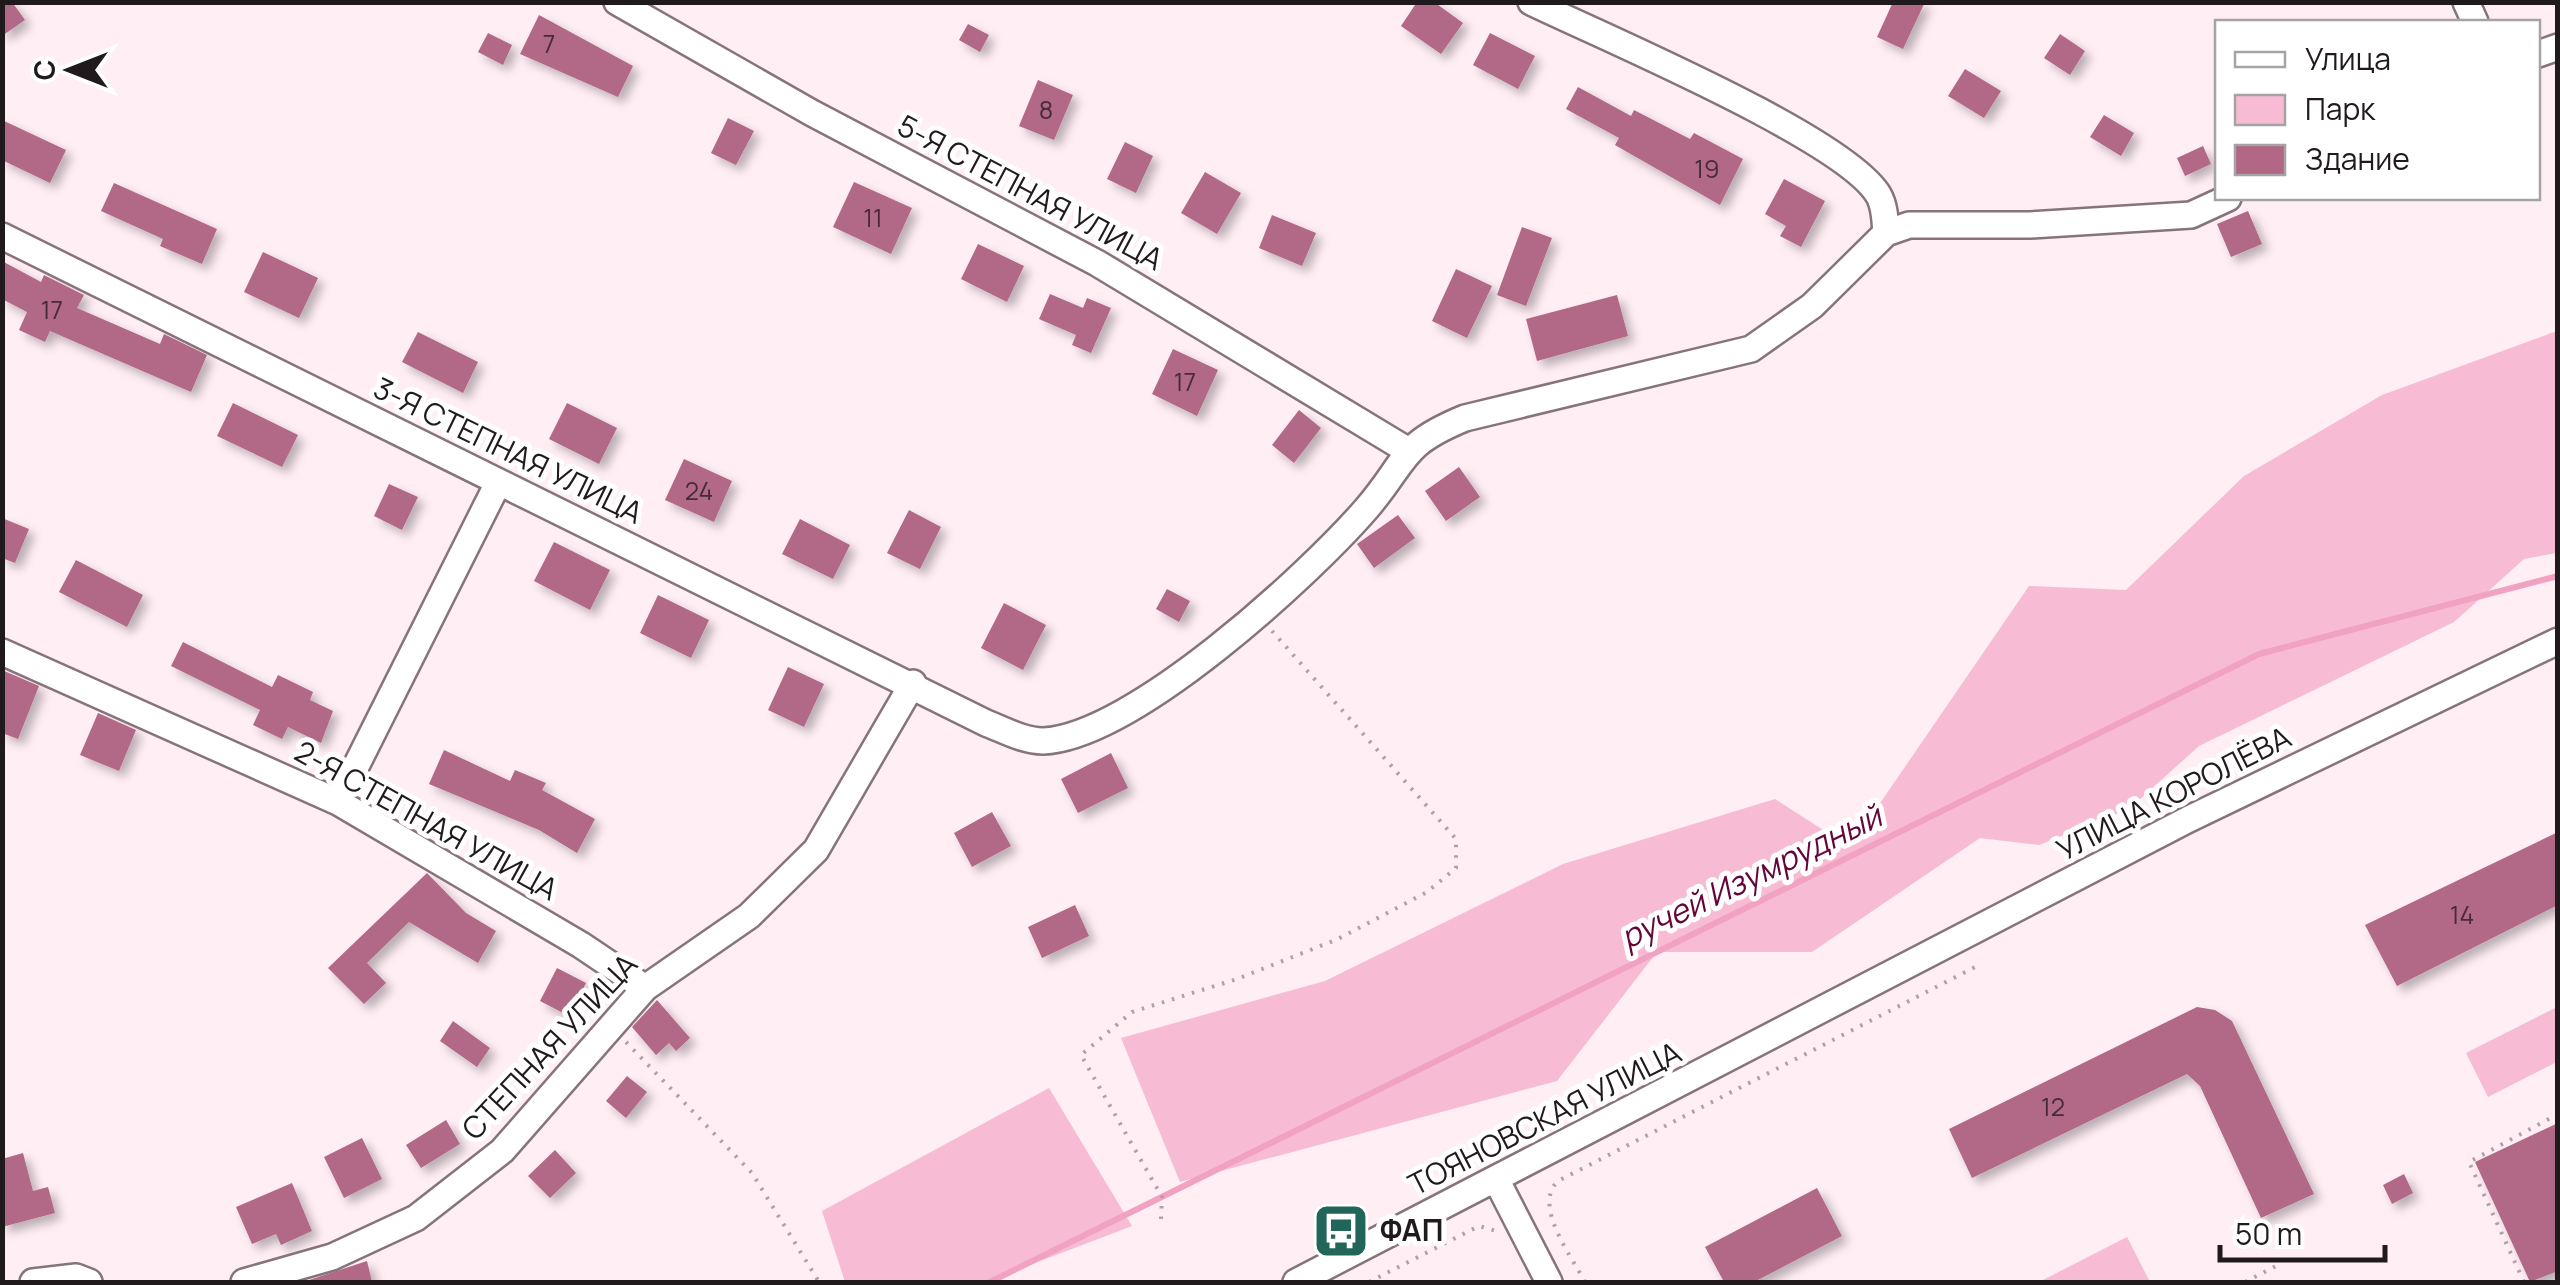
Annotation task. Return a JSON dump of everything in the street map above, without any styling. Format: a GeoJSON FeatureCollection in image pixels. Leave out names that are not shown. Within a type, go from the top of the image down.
{"type":"FeatureCollection","features":[{"type":"Feature","properties":{"kind":"street","name":"5-Я СТЕПНАЯ УЛИЦА"},"geometry":{"type":"LineString","coordinates":[[618,2],[812,113],[1098,263],[1406,450]]}},
{"type":"Feature","properties":{"kind":"street"},"geometry":{"type":"LineString","coordinates":[[1532,2],[1805,135],[1850,164],[1878,195],[1886,233]]}},
{"type":"Feature","properties":{"kind":"street"},"geometry":{"type":"LineString","coordinates":[[1406,450],[1434,430],[1465,418],[1751,349],[1812,306],[1886,233],[1925,223],[2030,225],[2191,216],[2224,200]]}},
{"type":"Feature","properties":{"kind":"street","name":"3-Я СТЕПНАЯ УЛИЦА"},"geometry":{"type":"LineString","coordinates":[[2,236],[1022,738],[1064,737],[1136,706],[1218,649],[1368,507],[1406,450]]}},
{"type":"Feature","properties":{"kind":"street"},"geometry":{"type":"LineString","coordinates":[[338,802],[498,483]]}},
{"type":"Feature","properties":{"kind":"street","name":"УЛИЦА КОРОЛЁВА"},"geometry":{"type":"LineString","coordinates":[[1823,1012],[2190,820],[2558,641]]}},
{"type":"Feature","properties":{"kind":"street","name":"2-Я СТЕПНАЯ УЛИЦА"},"geometry":{"type":"LineString","coordinates":[[2,652],[338,802],[581,945],[645,988]]}},
{"type":"Feature","properties":{"kind":"street","name":"СТЕПНАЯ УЛИЦА"},"geometry":{"type":"LineString","coordinates":[[244,1282],[332,1257],[416,1218],[502,1150],[588,1057],[608,1025],[645,988],[749,916],[816,850],[912,682]]}},
{"type":"Feature","properties":{"kind":"street","name":"ТОЯНОВСКАЯ УЛИЦА"},"geometry":{"type":"LineString","coordinates":[[1296,1282],[1823,1012]]}},
{"type":"Feature","properties":{"kind":"street"},"geometry":{"type":"LineString","coordinates":[[1497,1181],[1549,1282]]}},
{"type":"Feature","properties":{"kind":"street"},"geometry":{"type":"LineString","coordinates":[[33,1282],[76,1278],[89,1282]]}},
{"type":"Feature","properties":{"kind":"path"},"geometry":{"type":"LineString","coordinates":[[1161,1219],[1162,1197],[1081,1055],[1132,1012],[1236,980],[1338,939],[1427,892],[1456,868],[1456,839],[1258,614]]}},
{"type":"Feature","properties":{"kind":"path"},"geometry":{"type":"LineString","coordinates":[[1585,1282],[1548,1206],[1551,1188],[1558,1181],[1981,964]]}},
{"type":"Feature","properties":{"kind":"path"},"geometry":{"type":"LineString","coordinates":[[608,1025],[752,1174],[819,1282]]}},
{"type":"Feature","properties":{"kind":"path"},"geometry":{"type":"LineString","coordinates":[[2524,1282],[2469,1162],[2558,1114]]}},
{"type":"Feature","properties":{"kind":"path"},"geometry":{"type":"LineString","coordinates":[[1369,1282],[1479,1226],[1490,1226],[1505,1241]]}},
{"type":"Feature","properties":{"kind":"path"},"geometry":{"type":"LineString","coordinates":[[2245,1282],[2280,1264]]}},
{"type":"Feature","properties":{"kind":"green space"},"geometry":{"type":"Polygon","coordinates":[[[2557,331],[2557,553],[2524,559],[2454,622],[2199,746],[2129,809],[2039,845],[1980,838],[1812,952],[1657,952],[1557,1081],[1180,1182],[1121,1038],[1325,981],[1563,864],[1775,799],[1850,847],[2029,586],[2126,590],[2244,476],[2382,395],[2557,331]]]}},
{"type":"Feature","properties":{"kind":"green space"},"geometry":{"type":"Polygon","coordinates":[[[2557,1007],[2557,1062],[2488,1097],[2466,1053],[2557,1007]]]}},
{"type":"Feature","properties":{"kind":"green space"},"geometry":{"type":"Polygon","coordinates":[[[1049,1088],[1132,1226],[988,1281],[845,1282],[822,1211],[1049,1088]]]}},
{"type":"Feature","properties":{"kind":"green space"},"geometry":{"type":"Polygon","coordinates":[[[2127,1237],[2150,1282],[2039,1282],[2127,1237]]]}},
{"type":"Feature","properties":{"kind":"building"},"geometry":{"type":"Polygon","coordinates":[[[2,2],[12,2],[25,20],[2,36],[2,2]]]}},
{"type":"Feature","properties":{"kind":"building"},"geometry":{"type":"Polygon","coordinates":[[[1417,2],[1434,2],[1463,23],[1441,54],[1401,26],[1417,2]]]}},
{"type":"Feature","properties":{"kind":"building"},"geometry":{"type":"Polygon","coordinates":[[[1893,2],[1925,2],[1903,49],[1877,37],[1893,2]]]}},
{"type":"Feature","properties":{"kind":"building"},"geometry":{"type":"Polygon","coordinates":[[[539,15],[633,66],[618,97],[520,54],[539,15]]]}},
{"type":"Feature","properties":{"kind":"building"},"geometry":{"type":"Polygon","coordinates":[[[968,24],[989,35],[980,52],[959,40],[968,24]]]}},
{"type":"Feature","properties":{"kind":"building"},"geometry":{"type":"Polygon","coordinates":[[[488,33],[512,45],[503,65],[478,52],[488,33]]]}},
{"type":"Feature","properties":{"kind":"building"},"geometry":{"type":"Polygon","coordinates":[[[1490,33],[1535,56],[1518,89],[1473,65],[1490,33]]]}},
{"type":"Feature","properties":{"kind":"building"},"geometry":{"type":"Polygon","coordinates":[[[2060,34],[2085,51],[2070,75],[2044,58],[2060,34]]]}},
{"type":"Feature","properties":{"kind":"building"},"geometry":{"type":"Polygon","coordinates":[[[1965,69],[2001,91],[1984,118],[1948,96],[1965,69]]]}},
{"type":"Feature","properties":{"kind":"building"},"geometry":{"type":"Polygon","coordinates":[[[1038,80],[1073,95],[1054,140],[1019,126],[1038,80]]]}},
{"type":"Feature","properties":{"kind":"building"},"geometry":{"type":"Polygon","coordinates":[[[1578,87],[1631,116],[1634,110],[1690,139],[1694,133],[1743,159],[1720,205],[1615,145],[1619,138],[1566,109],[1578,87]]]}},
{"type":"Feature","properties":{"kind":"building"},"geometry":{"type":"Polygon","coordinates":[[[2104,115],[2134,133],[2121,156],[2090,137],[2104,115]]]}},
{"type":"Feature","properties":{"kind":"building"},"geometry":{"type":"Polygon","coordinates":[[[728,118],[754,131],[736,165],[711,153],[728,118]]]}},
{"type":"Feature","properties":{"kind":"building"},"geometry":{"type":"Polygon","coordinates":[[[2,120],[66,150],[50,183],[2,160],[2,120]]]}},
{"type":"Feature","properties":{"kind":"building"},"geometry":{"type":"Polygon","coordinates":[[[1125,142],[1153,156],[1136,193],[1107,179],[1125,142]]]}},
{"type":"Feature","properties":{"kind":"building"},"geometry":{"type":"Polygon","coordinates":[[[2203,146],[2211,164],[2185,176],[2177,158],[2203,146]]]}},
{"type":"Feature","properties":{"kind":"building"},"geometry":{"type":"Polygon","coordinates":[[[1205,172],[1241,193],[1217,234],[1181,213],[1205,172]]]}},
{"type":"Feature","properties":{"kind":"building"},"geometry":{"type":"Polygon","coordinates":[[[1784,179],[1825,201],[1801,247],[1780,236],[1786,226],[1765,214],[1784,179]]]}},
{"type":"Feature","properties":{"kind":"building"},"geometry":{"type":"Polygon","coordinates":[[[854,182],[912,208],[891,254],[833,227],[854,182]]]}},
{"type":"Feature","properties":{"kind":"building"},"geometry":{"type":"Polygon","coordinates":[[[114,183],[217,229],[202,264],[160,246],[163,239],[101,211],[114,183]]]}},
{"type":"Feature","properties":{"kind":"building"},"geometry":{"type":"Polygon","coordinates":[[[2248,211],[2262,244],[2231,257],[2217,224],[2248,211]]]}},
{"type":"Feature","properties":{"kind":"building"},"geometry":{"type":"Polygon","coordinates":[[[1272,215],[1316,233],[1302,266],[1259,248],[1272,215]]]}},
{"type":"Feature","properties":{"kind":"building"},"geometry":{"type":"Polygon","coordinates":[[[1522,227],[1552,238],[1526,306],[1497,295],[1522,227]]]}},
{"type":"Feature","properties":{"kind":"building"},"geometry":{"type":"Polygon","coordinates":[[[978,244],[1024,266],[1007,302],[961,279],[978,244]]]}},
{"type":"Feature","properties":{"kind":"building"},"geometry":{"type":"Polygon","coordinates":[[[263,252],[318,278],[299,318],[244,292],[263,252]]]}},
{"type":"Feature","properties":{"kind":"building"},"geometry":{"type":"Polygon","coordinates":[[[2,261],[41,282],[44,275],[84,295],[77,308],[160,344],[164,334],[207,355],[191,392],[50,331],[45,342],[19,330],[27,312],[2,299],[2,261]]]}},
{"type":"Feature","properties":{"kind":"building"},"geometry":{"type":"Polygon","coordinates":[[[1456,269],[1492,286],[1467,338],[1432,321],[1456,269]]]}},
{"type":"Feature","properties":{"kind":"building"},"geometry":{"type":"Polygon","coordinates":[[[1050,294],[1083,308],[1087,298],[1111,308],[1091,353],[1072,345],[1076,335],[1039,319],[1050,294]]]}},
{"type":"Feature","properties":{"kind":"building"},"geometry":{"type":"Polygon","coordinates":[[[1617,295],[1628,336],[1537,361],[1526,319],[1617,295]]]}},
{"type":"Feature","properties":{"kind":"building"},"geometry":{"type":"Polygon","coordinates":[[[418,332],[478,362],[463,393],[402,362],[418,332]]]}},
{"type":"Feature","properties":{"kind":"building"},"geometry":{"type":"Polygon","coordinates":[[[1173,349],[1218,370],[1197,416],[1152,394],[1173,349]]]}},
{"type":"Feature","properties":{"kind":"building"},"geometry":{"type":"Polygon","coordinates":[[[233,403],[298,435],[282,467],[217,436],[233,403]]]}},
{"type":"Feature","properties":{"kind":"building"},"geometry":{"type":"Polygon","coordinates":[[[567,403],[617,428],[599,464],[549,439],[567,403]]]}},
{"type":"Feature","properties":{"kind":"building"},"geometry":{"type":"Polygon","coordinates":[[[1299,410],[1321,428],[1294,463],[1272,445],[1299,410]]]}},
{"type":"Feature","properties":{"kind":"building"},"geometry":{"type":"Polygon","coordinates":[[[684,459],[732,481],[714,522],[665,500],[684,459]]]}},
{"type":"Feature","properties":{"kind":"building"},"geometry":{"type":"Polygon","coordinates":[[[1459,467],[1480,497],[1446,521],[1425,491],[1459,467]]]}},
{"type":"Feature","properties":{"kind":"building"},"geometry":{"type":"Polygon","coordinates":[[[389,484],[418,497],[402,530],[374,516],[389,484]]]}},
{"type":"Feature","properties":{"kind":"building"},"geometry":{"type":"Polygon","coordinates":[[[909,510],[941,527],[920,569],[887,553],[909,510]]]}},
{"type":"Feature","properties":{"kind":"building"},"geometry":{"type":"Polygon","coordinates":[[[1398,515],[1415,538],[1374,568],[1357,544],[1398,515]]]}},
{"type":"Feature","properties":{"kind":"building"},"geometry":{"type":"Polygon","coordinates":[[[2,518],[29,529],[15,563],[2,558],[2,518]]]}},
{"type":"Feature","properties":{"kind":"building"},"geometry":{"type":"Polygon","coordinates":[[[800,519],[850,545],[833,579],[782,554],[800,519]]]}},
{"type":"Feature","properties":{"kind":"building"},"geometry":{"type":"Polygon","coordinates":[[[554,542],[610,570],[590,610],[534,581],[554,542]]]}},
{"type":"Feature","properties":{"kind":"building"},"geometry":{"type":"Polygon","coordinates":[[[76,560],[143,595],[127,627],[59,592],[76,560]]]}},
{"type":"Feature","properties":{"kind":"building"},"geometry":{"type":"Polygon","coordinates":[[[1167,589],[1190,601],[1179,622],[1156,609],[1167,589]]]}},
{"type":"Feature","properties":{"kind":"building"},"geometry":{"type":"Polygon","coordinates":[[[658,595],[709,620],[691,658],[640,633],[658,595]]]}},
{"type":"Feature","properties":{"kind":"building"},"geometry":{"type":"Polygon","coordinates":[[[1004,603],[1046,625],[1023,670],[981,648],[1004,603]]]}},
{"type":"Feature","properties":{"kind":"building"},"geometry":{"type":"Polygon","coordinates":[[[183,642],[272,687],[278,675],[313,692],[310,700],[333,711],[321,743],[288,727],[282,739],[253,725],[260,710],[171,666],[183,642]]]}},
{"type":"Feature","properties":{"kind":"building"},"geometry":{"type":"Polygon","coordinates":[[[788,667],[824,684],[804,727],[768,710],[788,667]]]}},
{"type":"Feature","properties":{"kind":"building"},"geometry":{"type":"Polygon","coordinates":[[[2,670],[39,686],[18,739],[2,733],[2,670]]]}},
{"type":"Feature","properties":{"kind":"building"},"geometry":{"type":"Polygon","coordinates":[[[98,713],[136,730],[119,771],[80,755],[98,713]]]}},
{"type":"Feature","properties":{"kind":"building"},"geometry":{"type":"Polygon","coordinates":[[[444,750],[510,781],[515,770],[546,783],[542,790],[595,819],[577,853],[539,830],[429,784],[444,750]]]}},
{"type":"Feature","properties":{"kind":"building"},"geometry":{"type":"Polygon","coordinates":[[[1111,753],[1128,788],[1078,813],[1061,779],[1111,753]]]}},
{"type":"Feature","properties":{"kind":"building"},"geometry":{"type":"Polygon","coordinates":[[[992,812],[1011,846],[972,867],[954,833],[992,812]]]}},
{"type":"Feature","properties":{"kind":"building"},"geometry":{"type":"Polygon","coordinates":[[[2558,832],[2558,905],[2397,986],[2365,925],[2558,832]]]}},
{"type":"Feature","properties":{"kind":"building"},"geometry":{"type":"Polygon","coordinates":[[[427,873],[466,913],[496,931],[478,963],[409,922],[367,963],[386,983],[364,1004],[328,968],[427,873]]]}},
{"type":"Feature","properties":{"kind":"building"},"geometry":{"type":"Polygon","coordinates":[[[1075,905],[1089,936],[1042,958],[1028,927],[1075,905]]]}},
{"type":"Feature","properties":{"kind":"building"},"geometry":{"type":"Polygon","coordinates":[[[557,968],[586,983],[569,1016],[540,1001],[557,968]]]}},
{"type":"Feature","properties":{"kind":"building"},"geometry":{"type":"Polygon","coordinates":[[[657,1000],[690,1038],[676,1051],[669,1043],[656,1055],[632,1027],[657,1000]]]}},
{"type":"Feature","properties":{"kind":"building"},"geometry":{"type":"Polygon","coordinates":[[[2197,1007],[2215,1010],[2232,1021],[2314,1194],[2261,1218],[2200,1086],[2187,1074],[1972,1178],[1949,1129],[2197,1007]]]}},
{"type":"Feature","properties":{"kind":"building"},"geometry":{"type":"Polygon","coordinates":[[[453,1021],[490,1048],[477,1067],[440,1041],[453,1021]]]}},
{"type":"Feature","properties":{"kind":"building"},"geometry":{"type":"Polygon","coordinates":[[[627,1076],[647,1092],[626,1118],[606,1101],[627,1076]]]}},
{"type":"Feature","properties":{"kind":"building"},"geometry":{"type":"Polygon","coordinates":[[[446,1120],[460,1144],[421,1168],[406,1145],[446,1120]]]}},
{"type":"Feature","properties":{"kind":"building"},"geometry":{"type":"Polygon","coordinates":[[[2558,1123],[2558,1271],[2530,1282],[2475,1162],[2558,1123]]]}},
{"type":"Feature","properties":{"kind":"building"},"geometry":{"type":"Polygon","coordinates":[[[362,1138],[382,1179],[344,1198],[324,1157],[362,1138]]]}},
{"type":"Feature","properties":{"kind":"building"},"geometry":{"type":"Polygon","coordinates":[[[555,1150],[576,1173],[550,1198],[528,1176],[555,1150]]]}},
{"type":"Feature","properties":{"kind":"building"},"geometry":{"type":"Polygon","coordinates":[[[23,1153],[33,1191],[48,1187],[55,1213],[2,1227],[2,1159],[23,1153]]]}},
{"type":"Feature","properties":{"kind":"building"},"geometry":{"type":"Polygon","coordinates":[[[2404,1174],[2413,1193],[2392,1204],[2383,1185],[2404,1174]]]}},
{"type":"Feature","properties":{"kind":"building"},"geometry":{"type":"Polygon","coordinates":[[[292,1183],[312,1231],[281,1245],[276,1234],[252,1244],[236,1207],[292,1183]]]}},
{"type":"Feature","properties":{"kind":"building"},"geometry":{"type":"Polygon","coordinates":[[[1817,1188],[1842,1236],[1754,1282],[1724,1282],[1705,1247],[1817,1188]]]}},
{"type":"Feature","properties":{"kind":"building"},"geometry":{"type":"Polygon","coordinates":[[[367,1261],[372,1282],[306,1281],[367,1261]]]}},
{"type":"Feature","properties":{"kind":"waterway","name":"ручей Изумрудный"},"geometry":{"type":"LineString","coordinates":[[990,1282],[2259,654],[2558,576]]}},
{"type":"Feature","properties":{"kind":"place","name":"ФАП"},"geometry":{"type":"Point","coordinates":[1341,1231]}}]}
